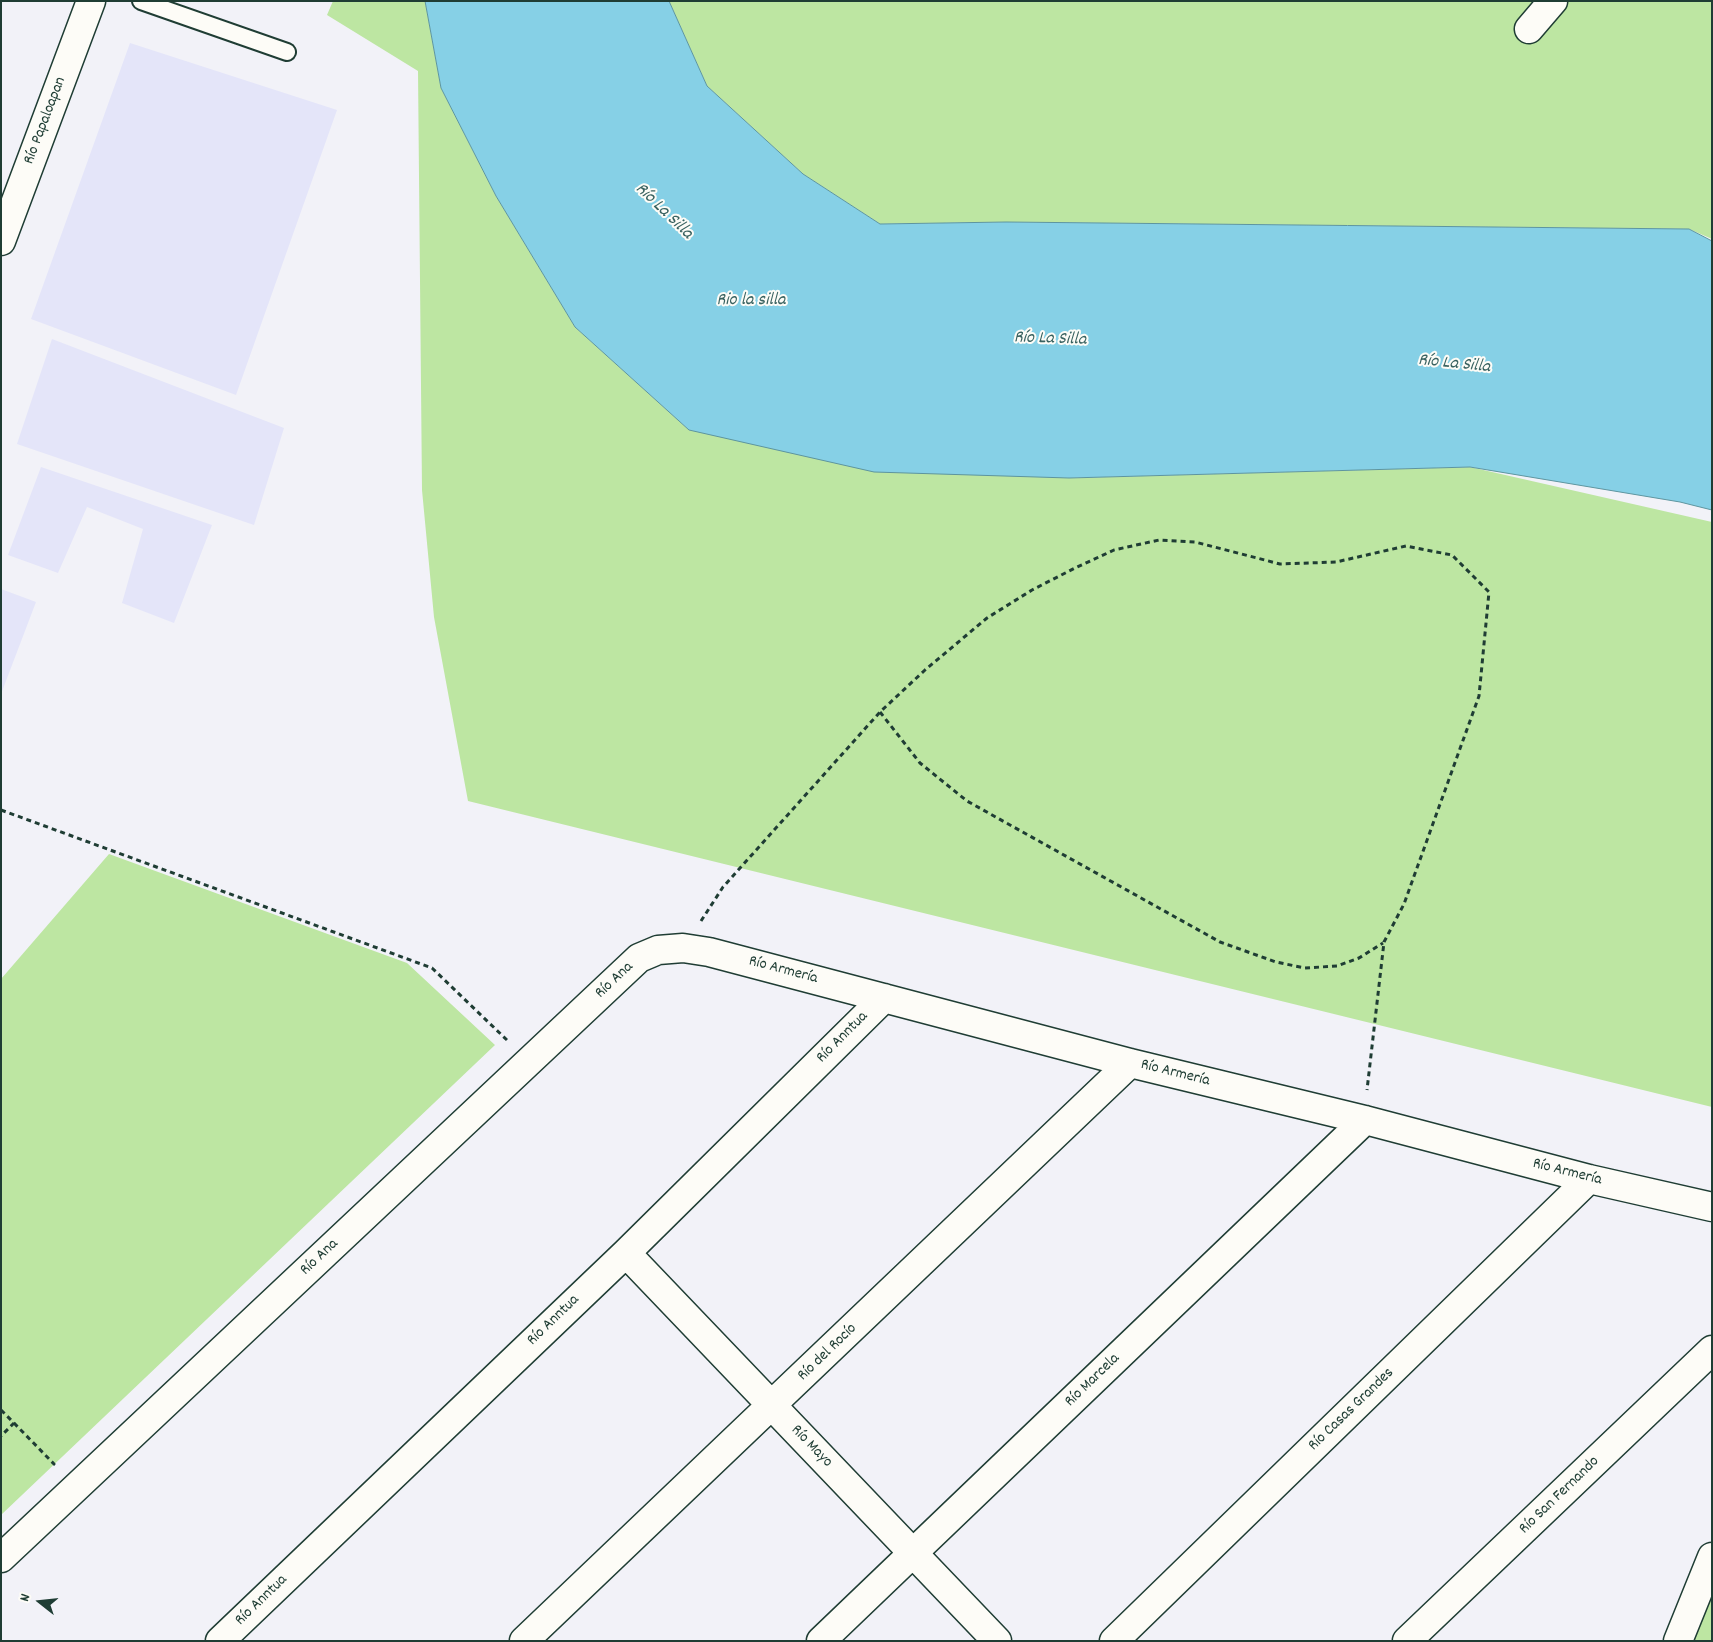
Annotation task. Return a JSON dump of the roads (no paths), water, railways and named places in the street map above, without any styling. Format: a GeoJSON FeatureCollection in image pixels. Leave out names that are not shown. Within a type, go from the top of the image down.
{"type":"FeatureCollection","features":[{"type":"Feature","properties":{"kind":"street","name":"Río Papaloapan"},"geometry":{"type":"LineString","coordinates":[[1,241],[91,1]]}},
{"type":"Feature","properties":{"kind":"street"},"geometry":{"type":"LineString","coordinates":[[1529,28],[1553,1]]}},
{"type":"Feature","properties":{"kind":"street","name":"Río Armería"},"geometry":{"type":"LineString","coordinates":[[639,958],[658,950],[683,948],[709,952],[1130,1063],[1365,1120],[1590,1179],[1712,1207]]}},
{"type":"Feature","properties":{"kind":"street","name":"Río Ana"},"geometry":{"type":"LineString","coordinates":[[1,1558],[639,958]]}},
{"type":"Feature","properties":{"kind":"street","name":"Río Anntua"},"geometry":{"type":"LineString","coordinates":[[220,1641],[626,1253],[884,998]]}},
{"type":"Feature","properties":{"kind":"street","name":"Río del Rocío"},"geometry":{"type":"LineString","coordinates":[[524,1641],[1130,1063]]}},
{"type":"Feature","properties":{"kind":"street","name":"Río Marcela"},"geometry":{"type":"LineString","coordinates":[[821,1641],[1365,1120]]}},
{"type":"Feature","properties":{"kind":"street","name":"Río Casas Grandes"},"geometry":{"type":"LineString","coordinates":[[1114,1641],[1590,1179]]}},
{"type":"Feature","properties":{"kind":"street","name":"Río Mayo"},"geometry":{"type":"LineString","coordinates":[[626,1253],[996,1641]]}},
{"type":"Feature","properties":{"kind":"street","name":"Río San Fernando"},"geometry":{"type":"LineString","coordinates":[[1407,1641],[1712,1350]]}},
{"type":"Feature","properties":{"kind":"street"},"geometry":{"type":"LineString","coordinates":[[1678,1641],[1712,1556]]}},
{"type":"Feature","properties":{"kind":"lane"},"geometry":{"type":"LineString","coordinates":[[141,1],[287,52]]}},
{"type":"Feature","properties":{"kind":"water","name":"Rio la silla"},"geometry":{"type":"Polygon","coordinates":[[[425,1],[669,1],[707,86],[803,174],[880,224],[1006,222],[1689,229],[1712,241],[1712,510],[1680,502],[1470,467],[1069,478],[874,472],[689,430],[575,327],[496,196],[441,88],[425,1]]]}},
{"type":"Feature","properties":{"kind":"water label","name":"Río La Silla"},"geometry":{"type":"Point","coordinates":[663,212]}},
{"type":"Feature","properties":{"kind":"water label","name":"Río La Silla"},"geometry":{"type":"Point","coordinates":[1050,340]}},
{"type":"Feature","properties":{"kind":"water label","name":"Río La Silla"},"geometry":{"type":"Point","coordinates":[1454,365]}}]}
